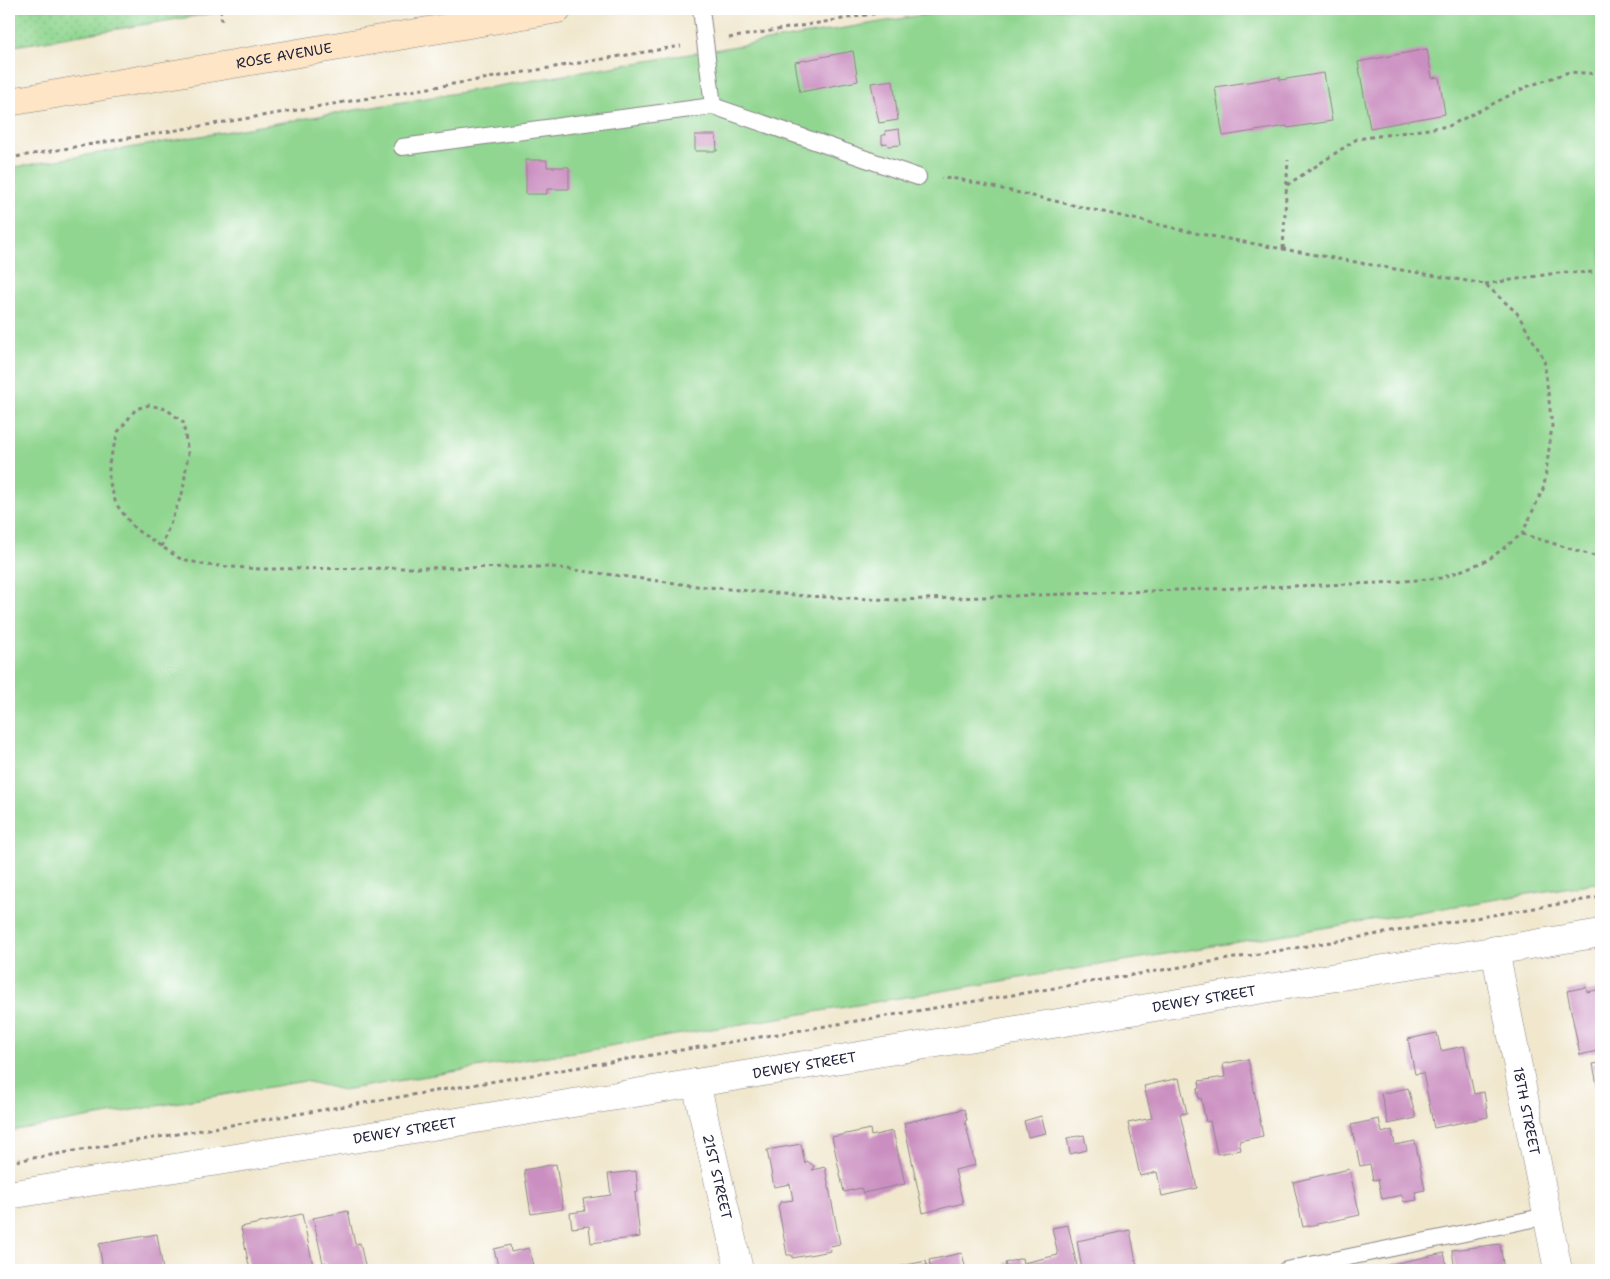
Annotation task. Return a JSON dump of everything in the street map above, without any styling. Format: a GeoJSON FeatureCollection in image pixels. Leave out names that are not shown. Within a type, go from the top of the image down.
{"type":"FeatureCollection","features":[{"type":"Feature","properties":{"kind":"street","name":"ROSE AVENUE"},"geometry":{"type":"LineString","coordinates":[[9,102],[558,9]]}},
{"type":"Feature","properties":{"kind":"street","name":"DEWEY STREET"},"geometry":{"type":"LineString","coordinates":[[9,1195],[1601,933]]}},
{"type":"Feature","properties":{"kind":"street","name":"18TH STREET"},"geometry":{"type":"LineString","coordinates":[[1495,950],[1558,1270]]}},
{"type":"Feature","properties":{"kind":"street","name":"21ST STREET"},"geometry":{"type":"LineString","coordinates":[[696,1083],[739,1270]]}},
{"type":"Feature","properties":{"kind":"lane"},"geometry":{"type":"LineString","coordinates":[[701,9],[713,106]]}},
{"type":"Feature","properties":{"kind":"lane"},"geometry":{"type":"LineString","coordinates":[[402,147],[713,106],[918,177]]}},
{"type":"Feature","properties":{"kind":"lane"},"geometry":{"type":"LineString","coordinates":[[1286,1270],[1547,1216]]}},
{"type":"Feature","properties":{"kind":"path"},"geometry":{"type":"LineString","coordinates":[[220,9],[222,21]]}},
{"type":"Feature","properties":{"kind":"path"},"geometry":{"type":"LineString","coordinates":[[9,158],[878,13]]}},
{"type":"Feature","properties":{"kind":"path"},"geometry":{"type":"LineString","coordinates":[[1287,185],[1357,139],[1449,126],[1526,87],[1569,72],[1601,74]]}},
{"type":"Feature","properties":{"kind":"path"},"geometry":{"type":"LineString","coordinates":[[1283,249],[1288,160]]}},
{"type":"Feature","properties":{"kind":"path"},"geometry":{"type":"LineString","coordinates":[[918,177],[958,179],[1200,234],[1485,284],[1557,273],[1601,272]]}},
{"type":"Feature","properties":{"kind":"path"},"geometry":{"type":"LineString","coordinates":[[161,547],[183,491],[188,453],[183,422],[166,409],[149,405],[136,409],[118,432],[110,462],[109,480],[116,504],[135,529],[161,547],[179,558],[205,565],[260,569],[552,567],[697,586],[804,596],[898,600],[1379,583],[1442,578],[1488,560],[1522,534],[1544,487],[1552,426],[1544,359],[1517,313],[1485,284]]}},
{"type":"Feature","properties":{"kind":"path"},"geometry":{"type":"LineString","coordinates":[[1522,534],[1601,558]]}},
{"type":"Feature","properties":{"kind":"path"},"geometry":{"type":"LineString","coordinates":[[9,1162],[1601,897]]}},
{"type":"Feature","properties":{"kind":"green space"},"geometry":{"type":"Polygon","coordinates":[[[9,9],[238,9],[9,47],[9,9]]]}},
{"type":"Feature","properties":{"kind":"green space"},"geometry":{"type":"Polygon","coordinates":[[[958,9],[1601,9],[1601,882],[343,1090],[305,1081],[9,1131],[9,168],[958,9]]]}},
{"type":"Feature","properties":{"kind":"building"},"geometry":{"type":"Polygon","coordinates":[[[1427,49],[1432,78],[1439,77],[1445,114],[1370,128],[1358,62],[1427,49]]]}},
{"type":"Feature","properties":{"kind":"building"},"geometry":{"type":"Polygon","coordinates":[[[853,51],[858,81],[800,92],[795,62],[853,51]]]}},
{"type":"Feature","properties":{"kind":"building"},"geometry":{"type":"Polygon","coordinates":[[[1324,73],[1332,121],[1223,136],[1215,87],[1280,77],[1280,80],[1324,73]]]}},
{"type":"Feature","properties":{"kind":"building"},"geometry":{"type":"Polygon","coordinates":[[[893,80],[898,120],[879,123],[871,83],[893,80]]]}},
{"type":"Feature","properties":{"kind":"building"},"geometry":{"type":"Polygon","coordinates":[[[899,129],[901,145],[888,146],[887,143],[882,144],[882,135],[886,135],[885,131],[899,129]]]}},
{"type":"Feature","properties":{"kind":"building"},"geometry":{"type":"Polygon","coordinates":[[[695,135],[716,135],[717,151],[695,151],[695,135]]]}},
{"type":"Feature","properties":{"kind":"building"},"geometry":{"type":"Polygon","coordinates":[[[526,160],[547,160],[547,167],[569,167],[569,189],[547,189],[547,194],[526,194],[526,160]]]}},
{"type":"Feature","properties":{"kind":"building"},"geometry":{"type":"Polygon","coordinates":[[[1586,987],[1587,992],[1601,989],[1601,1050],[1580,1055],[1567,991],[1586,987]]]}},
{"type":"Feature","properties":{"kind":"building"},"geometry":{"type":"Polygon","coordinates":[[[1437,1033],[1441,1051],[1464,1046],[1474,1094],[1484,1092],[1488,1117],[1434,1128],[1423,1073],[1415,1074],[1408,1039],[1437,1033]]]}},
{"type":"Feature","properties":{"kind":"building"},"geometry":{"type":"Polygon","coordinates":[[[1248,1059],[1263,1136],[1239,1141],[1241,1150],[1217,1154],[1210,1121],[1206,1122],[1201,1098],[1199,1099],[1197,1089],[1200,1088],[1199,1081],[1225,1077],[1223,1064],[1248,1059]]]}},
{"type":"Feature","properties":{"kind":"building"},"geometry":{"type":"Polygon","coordinates":[[[1601,1063],[1601,1100],[1600,1100],[1593,1064],[1601,1063]]]}},
{"type":"Feature","properties":{"kind":"building"},"geometry":{"type":"Polygon","coordinates":[[[1179,1078],[1187,1113],[1180,1114],[1197,1188],[1162,1196],[1157,1172],[1140,1176],[1128,1123],[1152,1118],[1144,1086],[1179,1078]]]}},
{"type":"Feature","properties":{"kind":"building"},"geometry":{"type":"Polygon","coordinates":[[[1408,1088],[1416,1118],[1388,1124],[1381,1094],[1408,1088]]]}},
{"type":"Feature","properties":{"kind":"building"},"geometry":{"type":"Polygon","coordinates":[[[964,1109],[975,1165],[955,1170],[963,1203],[923,1213],[904,1123],[964,1109]]]}},
{"type":"Feature","properties":{"kind":"building"},"geometry":{"type":"Polygon","coordinates":[[[1041,1116],[1046,1133],[1028,1137],[1024,1121],[1041,1116]]]}},
{"type":"Feature","properties":{"kind":"building"},"geometry":{"type":"Polygon","coordinates":[[[1379,1119],[1382,1133],[1392,1130],[1395,1145],[1415,1141],[1425,1190],[1415,1192],[1417,1200],[1404,1202],[1402,1195],[1382,1199],[1378,1179],[1373,1180],[1370,1164],[1360,1166],[1351,1125],[1379,1119]]]}},
{"type":"Feature","properties":{"kind":"building"},"geometry":{"type":"Polygon","coordinates":[[[870,1129],[871,1136],[893,1131],[905,1184],[863,1193],[861,1188],[844,1192],[832,1137],[870,1129]]]}},
{"type":"Feature","properties":{"kind":"building"},"geometry":{"type":"Polygon","coordinates":[[[1084,1135],[1087,1150],[1070,1154],[1067,1138],[1084,1135]]]}},
{"type":"Feature","properties":{"kind":"building"},"geometry":{"type":"Polygon","coordinates":[[[801,1144],[805,1164],[807,1161],[814,1166],[812,1170],[825,1167],[840,1244],[830,1246],[831,1251],[792,1258],[792,1255],[787,1255],[778,1205],[780,1202],[793,1200],[790,1184],[774,1187],[767,1150],[801,1144]]]}},
{"type":"Feature","properties":{"kind":"building"},"geometry":{"type":"Polygon","coordinates":[[[556,1164],[563,1209],[531,1214],[524,1170],[556,1164]]]}},
{"type":"Feature","properties":{"kind":"building"},"geometry":{"type":"Polygon","coordinates":[[[1349,1169],[1360,1215],[1303,1227],[1293,1182],[1349,1169]]]}},
{"type":"Feature","properties":{"kind":"building"},"geometry":{"type":"Polygon","coordinates":[[[636,1171],[638,1192],[635,1193],[640,1237],[591,1243],[589,1226],[572,1228],[570,1213],[585,1211],[583,1199],[611,1195],[608,1174],[636,1171]]]}},
{"type":"Feature","properties":{"kind":"building"},"geometry":{"type":"Polygon","coordinates":[[[348,1211],[355,1244],[360,1243],[366,1270],[328,1270],[326,1262],[323,1263],[313,1218],[348,1211]]]}},
{"type":"Feature","properties":{"kind":"building"},"geometry":{"type":"Polygon","coordinates":[[[302,1214],[314,1270],[250,1270],[241,1227],[302,1214]]]}},
{"type":"Feature","properties":{"kind":"building"},"geometry":{"type":"Polygon","coordinates":[[[1068,1225],[1078,1270],[1007,1270],[1005,1263],[1022,1258],[1023,1263],[1058,1255],[1052,1228],[1068,1225]]]}},
{"type":"Feature","properties":{"kind":"building"},"geometry":{"type":"Polygon","coordinates":[[[1130,1230],[1137,1266],[1118,1270],[1082,1270],[1077,1241],[1130,1230]]]}},
{"type":"Feature","properties":{"kind":"building"},"geometry":{"type":"Polygon","coordinates":[[[157,1234],[163,1270],[103,1270],[99,1244],[157,1234]]]}},
{"type":"Feature","properties":{"kind":"building"},"geometry":{"type":"Polygon","coordinates":[[[1500,1244],[1504,1270],[1455,1270],[1452,1250],[1500,1244]]]}},
{"type":"Feature","properties":{"kind":"building"},"geometry":{"type":"Polygon","coordinates":[[[510,1245],[511,1252],[529,1248],[534,1270],[499,1270],[494,1249],[510,1245]]]}},
{"type":"Feature","properties":{"kind":"building"},"geometry":{"type":"Polygon","coordinates":[[[962,1253],[966,1270],[931,1270],[929,1260],[962,1253]]]}},
{"type":"Feature","properties":{"kind":"building"},"geometry":{"type":"Polygon","coordinates":[[[1444,1253],[1448,1270],[1384,1270],[1383,1266],[1444,1253]]]}},
{"type":"Feature","properties":{"kind":"building"},"geometry":{"type":"Polygon","coordinates":[[[926,1261],[928,1270],[892,1270],[892,1268],[926,1261]]]}}]}
